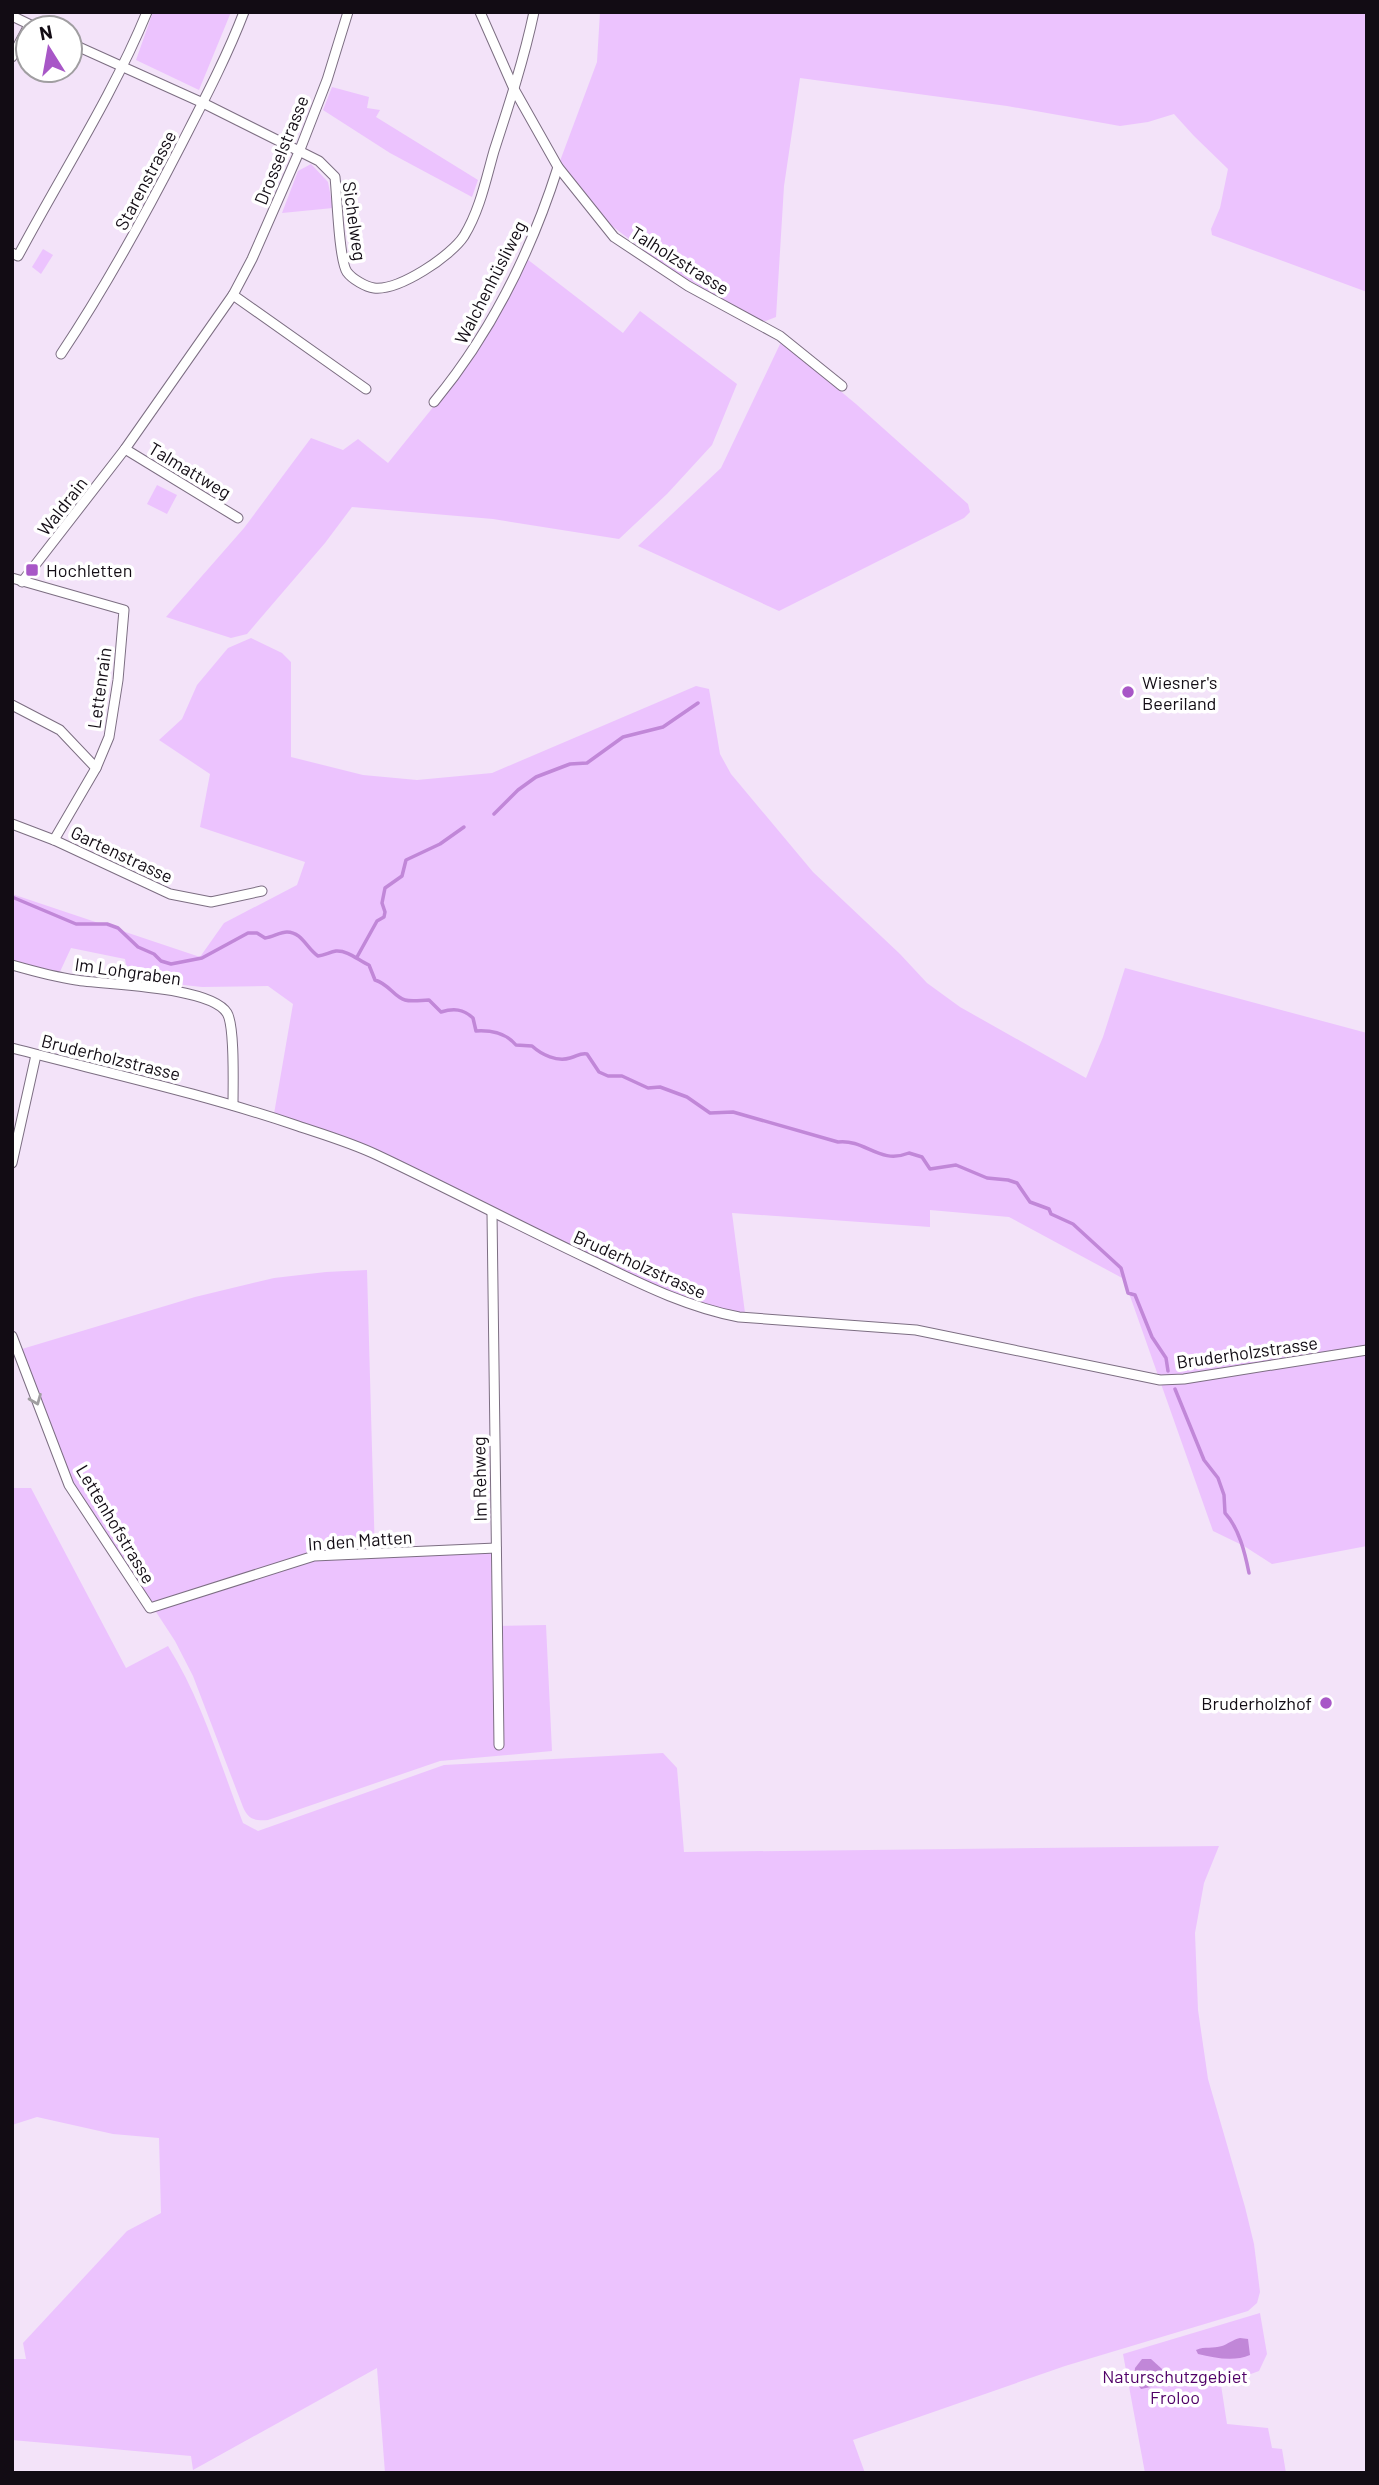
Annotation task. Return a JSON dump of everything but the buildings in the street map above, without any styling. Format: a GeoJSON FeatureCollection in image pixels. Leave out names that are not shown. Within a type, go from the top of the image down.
{"type":"FeatureCollection","features":[{"type":"Feature","properties":{"kind":"street"},"geometry":{"type":"LineString","coordinates":[[12,253],[18,256],[131,50],[147,12]]}},
{"type":"Feature","properties":{"kind":"street","name":"Starenstrasse"},"geometry":{"type":"LineString","coordinates":[[61,354],[90,311],[137,230],[203,103],[244,12]]}},
{"type":"Feature","properties":{"kind":"street","name":"Drosselstrasse"},"geometry":{"type":"LineString","coordinates":[[125,449],[233,295],[252,259],[327,80],[348,12]]}},
{"type":"Feature","properties":{"kind":"street","name":"Talholzstrasse"},"geometry":{"type":"LineString","coordinates":[[480,12],[513,89],[558,167],[614,237],[688,286],[780,336],[842,386]]}},
{"type":"Feature","properties":{"kind":"street"},"geometry":{"type":"LineString","coordinates":[[513,89],[534,12]]}},
{"type":"Feature","properties":{"kind":"street","name":"Sichelweg"},"geometry":{"type":"LineString","coordinates":[[84,49],[203,103],[318,161],[335,177],[342,258],[347,271],[356,280],[373,288],[413,277],[446,255],[463,237],[478,205],[513,89]]}},
{"type":"Feature","properties":{"kind":"street","name":"Walchenhüsliweg"},"geometry":{"type":"LineString","coordinates":[[434,402],[482,338],[520,265],[558,167]]}},
{"type":"Feature","properties":{"kind":"street"},"geometry":{"type":"LineString","coordinates":[[233,295],[366,389]]}},
{"type":"Feature","properties":{"kind":"street","name":"Talmattweg"},"geometry":{"type":"LineString","coordinates":[[125,449],[239,518]]}},
{"type":"Feature","properties":{"kind":"street","name":"Waldrain"},"geometry":{"type":"LineString","coordinates":[[22,582],[125,449]]}},
{"type":"Feature","properties":{"kind":"street"},"geometry":{"type":"LineString","coordinates":[[12,578],[22,582]]}},
{"type":"Feature","properties":{"kind":"street","name":"Lettenrain"},"geometry":{"type":"LineString","coordinates":[[22,582],[124,610],[118,680],[109,737],[96,768],[54,840]]}},
{"type":"Feature","properties":{"kind":"street"},"geometry":{"type":"LineString","coordinates":[[12,705],[61,730],[96,768]]}},
{"type":"Feature","properties":{"kind":"street","name":"Gartenstrasse"},"geometry":{"type":"LineString","coordinates":[[12,824],[54,840],[170,894],[211,902],[262,891]]}},
{"type":"Feature","properties":{"kind":"street","name":"Im Lohgraben"},"geometry":{"type":"LineString","coordinates":[[12,965],[76,980],[141,986],[214,1002],[227,1012],[230,1025],[233,1105]]}},
{"type":"Feature","properties":{"kind":"street","name":"Bruderholzstrasse"},"geometry":{"type":"LineString","coordinates":[[12,1048],[233,1105],[376,1155],[659,1292],[698,1308],[738,1317],[916,1330],[1160,1380],[1367,1350]]}},
{"type":"Feature","properties":{"kind":"street"},"geometry":{"type":"LineString","coordinates":[[12,1163],[36,1055]]}},
{"type":"Feature","properties":{"kind":"street","name":"Im Rehweg"},"geometry":{"type":"LineString","coordinates":[[492,1213],[499,1745]]}},
{"type":"Feature","properties":{"kind":"street","name":"Lettenhofstrasse"},"geometry":{"type":"LineString","coordinates":[[12,1336],[69,1485],[150,1608]]}},
{"type":"Feature","properties":{"kind":"street","name":"In den Matten"},"geometry":{"type":"LineString","coordinates":[[150,1608],[314,1556],[496,1548]]}},
{"type":"Feature","properties":{"kind":"green space"},"geometry":{"type":"Polygon","coordinates":[[[153,12],[231,12],[199,90],[136,60],[153,12]]]}},
{"type":"Feature","properties":{"kind":"green space"},"geometry":{"type":"Polygon","coordinates":[[[600,12],[1367,12],[1367,292],[1212,235],[1211,229],[1220,208],[1228,169],[1174,114],[1148,122],[1120,126],[1007,106],[800,78],[784,186],[776,317],[763,322],[664,266],[607,222],[560,161],[597,62],[600,12]]]}},
{"type":"Feature","properties":{"kind":"green space"},"geometry":{"type":"Polygon","coordinates":[[[332,87],[369,97],[367,108],[380,110],[376,117],[478,180],[472,197],[390,153],[323,110],[332,87]]]}},
{"type":"Feature","properties":{"kind":"green space"},"geometry":{"type":"Polygon","coordinates":[[[311,164],[328,182],[333,208],[282,213],[298,171],[311,164]]]}},
{"type":"Feature","properties":{"kind":"green space"},"geometry":{"type":"Polygon","coordinates":[[[43,249],[53,255],[41,274],[32,267],[43,249]]]}},
{"type":"Feature","properties":{"kind":"green space"},"geometry":{"type":"Polygon","coordinates":[[[527,259],[623,333],[640,311],[737,384],[712,445],[667,494],[619,539],[493,519],[352,507],[325,543],[247,634],[231,638],[166,617],[244,528],[311,438],[343,450],[358,439],[388,463],[472,359],[527,259]]]}},
{"type":"Feature","properties":{"kind":"green space"},"geometry":{"type":"Polygon","coordinates":[[[781,342],[856,404],[968,504],[970,512],[964,518],[779,611],[638,546],[721,468],[781,342]]]}},
{"type":"Feature","properties":{"kind":"green space"},"geometry":{"type":"Polygon","coordinates":[[[157,485],[177,495],[167,514],[147,504],[157,485]]]}},
{"type":"Feature","properties":{"kind":"green space"},"geometry":{"type":"Polygon","coordinates":[[[251,638],[282,653],[291,662],[291,757],[363,775],[417,780],[492,773],[696,686],[709,689],[720,754],[731,774],[813,872],[927,983],[960,1007],[1086,1078],[1103,1037],[1125,968],[1367,1033],[1367,1546],[1272,1564],[1213,1531],[1124,1279],[1009,1217],[930,1210],[930,1227],[732,1213],[745,1313],[721,1310],[678,1298],[515,1220],[390,1156],[274,1114],[293,1004],[268,986],[202,987],[129,979],[125,959],[71,948],[58,976],[12,965],[12,894],[200,957],[224,923],[297,885],[305,862],[200,827],[210,774],[159,740],[182,719],[197,685],[228,648],[251,638]]]}},
{"type":"Feature","properties":{"kind":"green space"},"geometry":{"type":"Polygon","coordinates":[[[367,1270],[375,1556],[491,1551],[493,1626],[546,1625],[552,1751],[440,1761],[268,1820],[255,1819],[249,1817],[243,1807],[193,1676],[175,1641],[74,1486],[22,1349],[195,1297],[274,1278],[367,1270]]]}},
{"type":"Feature","properties":{"kind":"green space"},"geometry":{"type":"Polygon","coordinates":[[[12,1488],[31,1488],[126,1668],[168,1646],[201,1710],[243,1823],[258,1831],[444,1765],[663,1753],[677,1768],[684,1852],[1219,1846],[1204,1883],[1195,1933],[1198,2010],[1208,2079],[1254,2244],[1260,2292],[1257,2303],[1248,2311],[1065,2366],[853,2440],[865,2473],[385,2473],[377,2368],[193,2470],[191,2456],[12,2440],[12,2359],[26,2359],[23,2343],[127,2231],[161,2213],[159,2138],[113,2134],[37,2117],[12,2125],[12,1488]]]}},
{"type":"Feature","properties":{"kind":"green space","name":"Naturschutzgebiet Froloo"},"geometry":{"type":"Polygon","coordinates":[[[1260,2313],[1267,2354],[1259,2371],[1221,2385],[1227,2424],[1268,2428],[1272,2448],[1282,2449],[1286,2473],[1145,2473],[1123,2354],[1260,2313]]]}},
{"type":"Feature","properties":{"kind":"shaded area"},"geometry":{"type":"Polygon","coordinates":[[[1240,2338],[1248,2339],[1250,2355],[1224,2359],[1198,2354],[1196,2350],[1222,2346],[1240,2338]]]}},
{"type":"Feature","properties":{"kind":"shaded area"},"geometry":{"type":"Polygon","coordinates":[[[1142,2359],[1151,2359],[1162,2369],[1161,2382],[1141,2389],[1134,2380],[1135,2368],[1142,2359]]]}},
{"type":"Feature","properties":{"kind":"waterway"},"geometry":{"type":"LineString","coordinates":[[494,814],[518,790],[536,777],[570,764],[587,763],[623,737],[663,727],[698,703]]}},
{"type":"Feature","properties":{"kind":"waterway"},"geometry":{"type":"LineString","coordinates":[[357,957],[377,921],[384,917],[382,903],[385,888],[402,876],[406,860],[440,844],[464,827]]}},
{"type":"Feature","properties":{"kind":"waterway"},"geometry":{"type":"LineString","coordinates":[[12,897],[76,924],[107,924],[118,928],[138,947],[171,964],[202,958],[248,933],[257,933],[265,938],[284,932],[292,933],[318,956],[340,951],[369,965],[375,980],[405,1000],[429,1000],[441,1012],[454,1010],[466,1013],[473,1018],[476,1031],[498,1033],[516,1045],[532,1046],[555,1058],[565,1059],[587,1054],[599,1072],[608,1076],[622,1076],[648,1088],[660,1087],[687,1097],[710,1113],[733,1112],[838,1142],[857,1144],[889,1156],[909,1153],[922,1157],[930,1169],[956,1165],[987,1178],[1017,1183],[1030,1202],[1049,1209],[1051,1214],[1073,1224],[1121,1268],[1128,1293],[1135,1295],[1152,1337],[1166,1358],[1168,1371]]}},
{"type":"Feature","properties":{"kind":"waterway"},"geometry":{"type":"LineString","coordinates":[[1175,1389],[1204,1460],[1218,1478],[1224,1495],[1225,1513],[1238,1533],[1249,1573]]}},
{"type":"Feature","properties":{"kind":"place","name":"Hochletten"},"geometry":{"type":"Point","coordinates":[32,570]}},
{"type":"Feature","properties":{"kind":"place","name":"Wiesner's Beeriland"},"geometry":{"type":"Point","coordinates":[1128,692]}},
{"type":"Feature","properties":{"kind":"place","name":"Bruderholzhof"},"geometry":{"type":"Point","coordinates":[1326,1703]}}]}
